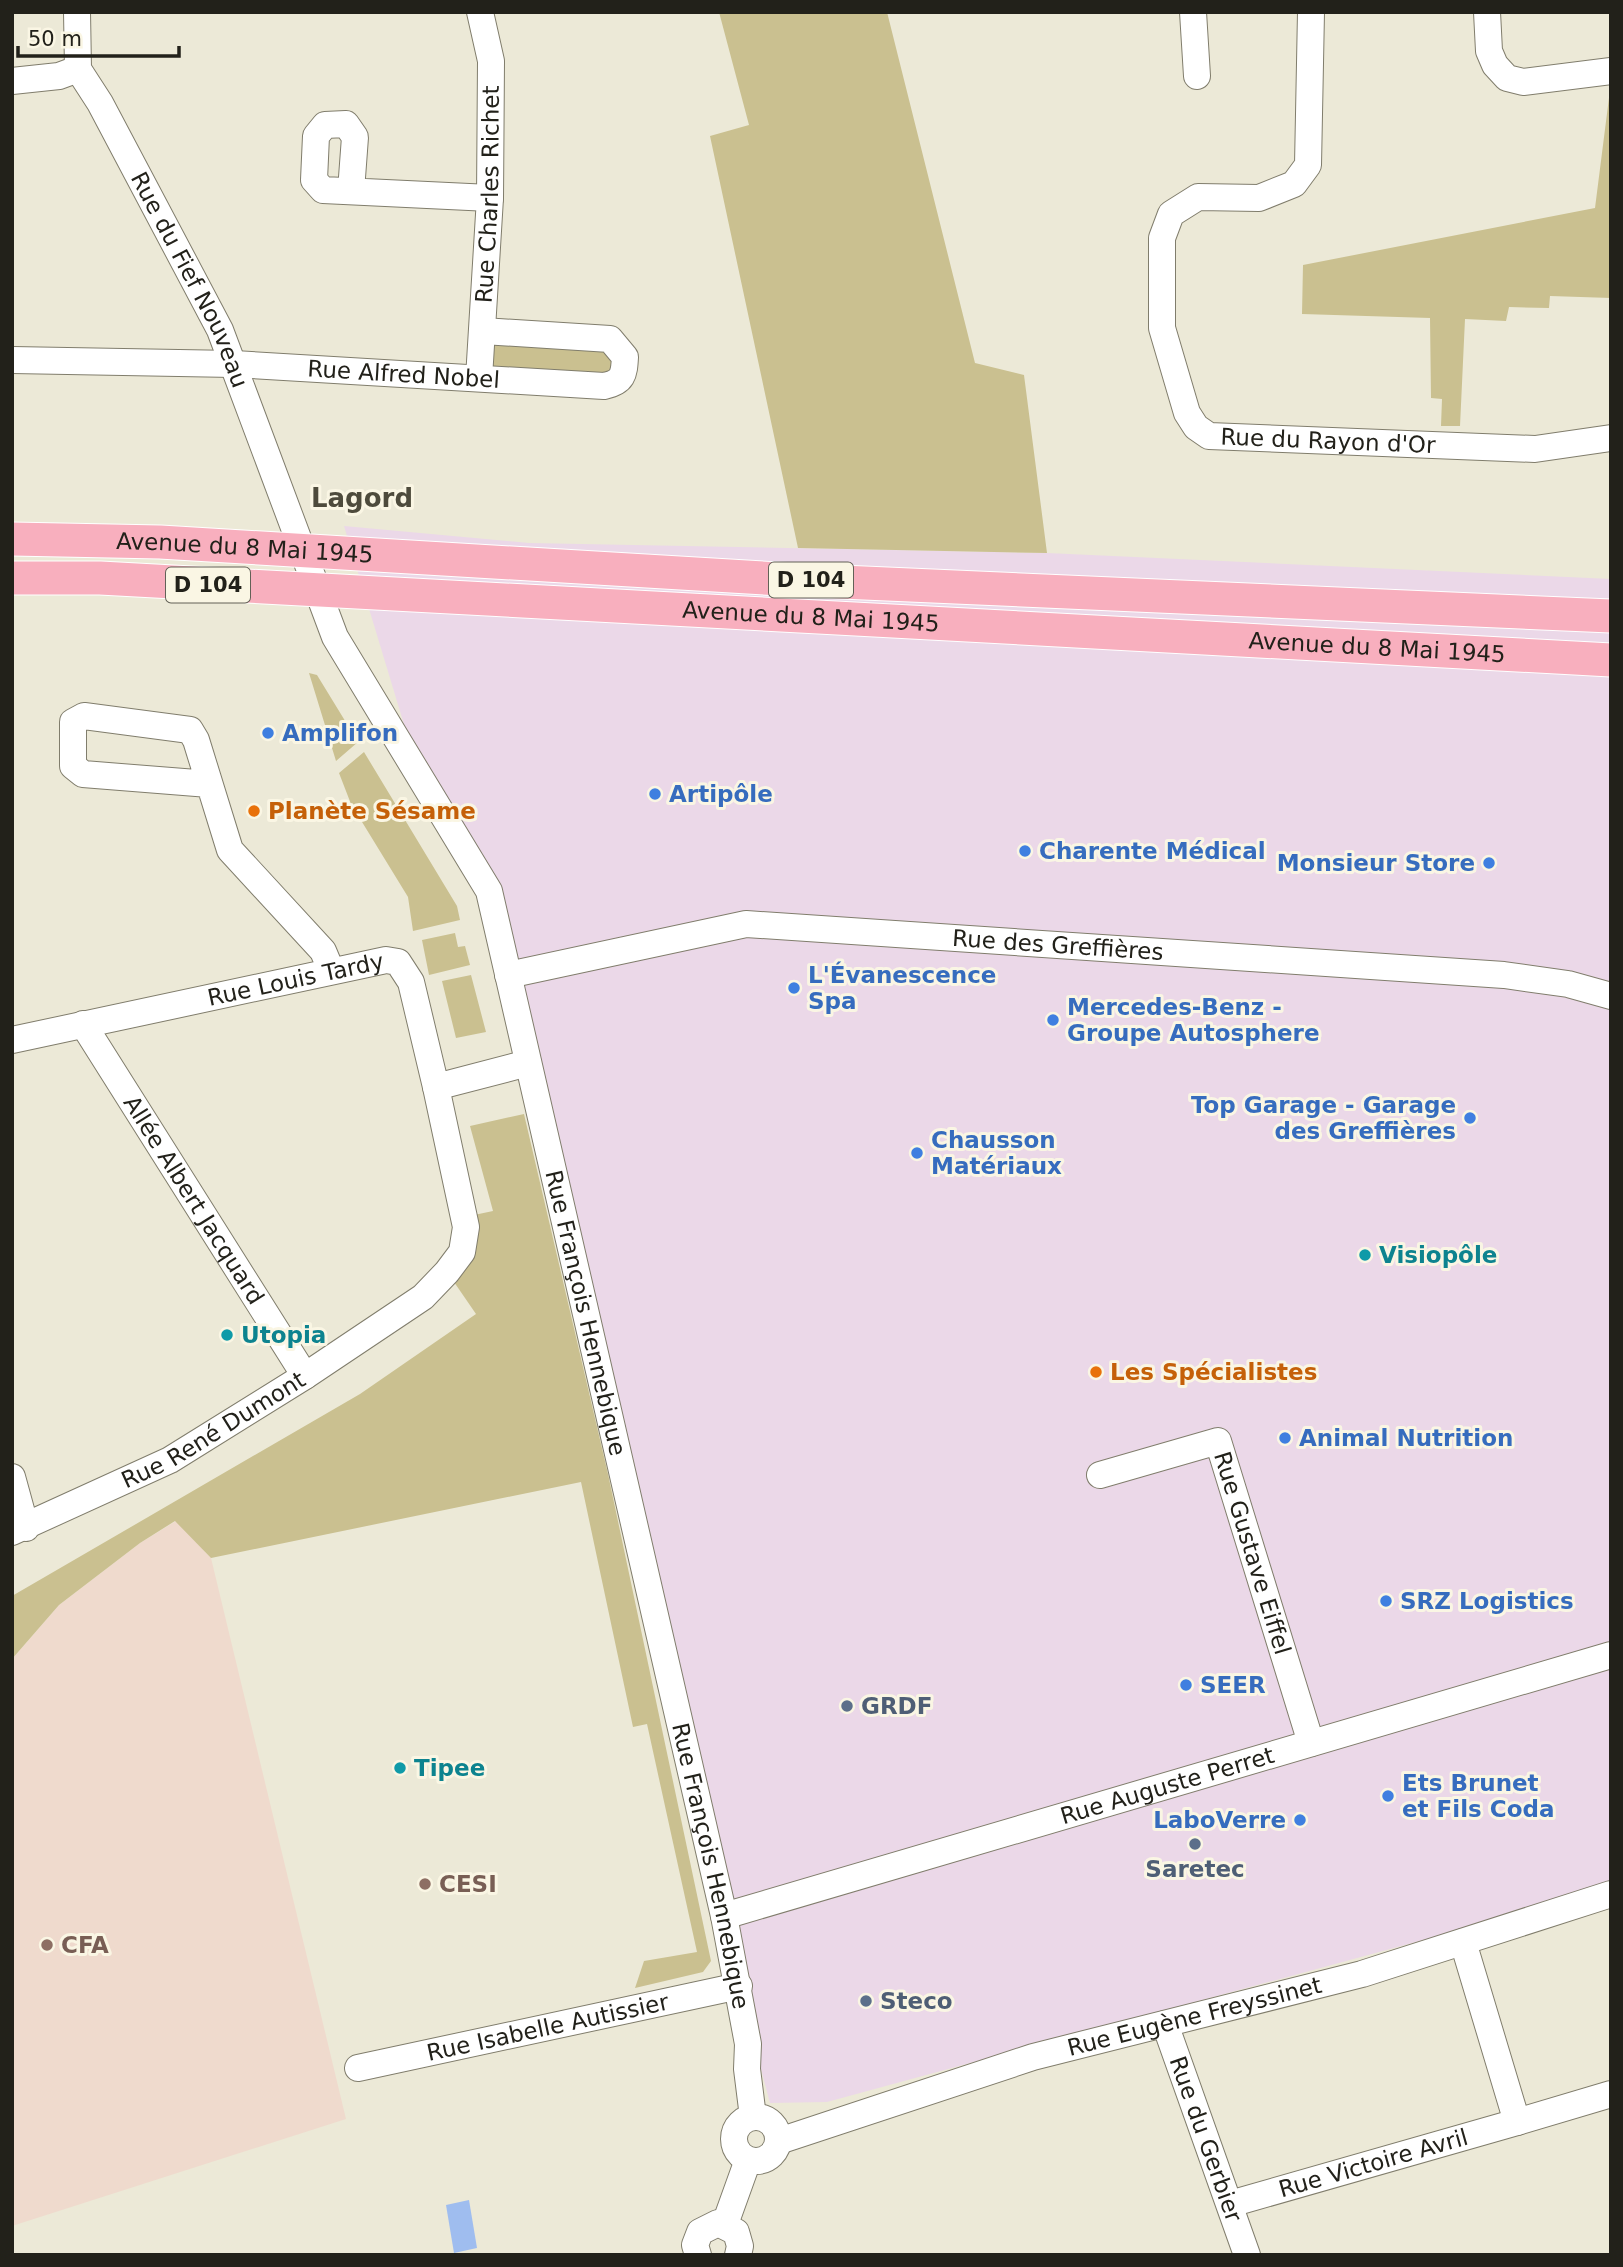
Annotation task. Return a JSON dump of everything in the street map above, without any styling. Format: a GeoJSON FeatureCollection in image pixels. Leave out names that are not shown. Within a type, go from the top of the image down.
{"type":"FeatureCollection","features":[{"type":"Feature","properties":{"kind":"main road","name":"Avenue du 8 Mai 1945"},"geometry":{"type":"LineString","coordinates":[[12,539],[160,542],[796,580],[1611,616]]}},
{"type":"Feature","properties":{"kind":"main road","name":"Avenue du 8 Mai 1945"},"geometry":{"type":"LineString","coordinates":[[12,578],[100,578],[1611,660]]}},
{"type":"Feature","properties":{"kind":"street"},"geometry":{"type":"LineString","coordinates":[[12,81],[59,76],[78,69],[77,12]]}},
{"type":"Feature","properties":{"kind":"street","name":"Rue Charles Richet"},"geometry":{"type":"LineString","coordinates":[[479,378],[490,198],[491,61],[480,12]]}},
{"type":"Feature","properties":{"kind":"street"},"geometry":{"type":"LineString","coordinates":[[1193,12],[1197,76]]}},
{"type":"Feature","properties":{"kind":"street"},"geometry":{"type":"LineString","coordinates":[[1311,13],[1317,12]]}},
{"type":"Feature","properties":{"kind":"street"},"geometry":{"type":"LineString","coordinates":[[1486,12],[1489,51],[1495,65],[1507,78],[1523,82],[1611,71]]}},
{"type":"Feature","properties":{"kind":"street","name":"Rue du Rayon d'Or"},"geometry":{"type":"LineString","coordinates":[[1311,13],[1308,165],[1294,184],[1259,198],[1198,197],[1171,214],[1162,238],[1162,328],[1187,413],[1196,427],[1209,436],[1535,449],[1611,438]]}},
{"type":"Feature","properties":{"kind":"street","name":"Rue du Fief Nouveau"},"geometry":{"type":"LineString","coordinates":[[78,69],[100,103],[220,330],[301,551]]}},
{"type":"Feature","properties":{"kind":"street"},"geometry":{"type":"LineString","coordinates":[[351,191],[490,198]]}},
{"type":"Feature","properties":{"kind":"street","name":"Rue Alfred Nobel"},"geometry":{"type":"LineString","coordinates":[[12,360],[234,364],[604,386],[618,382],[624,375],[625,357],[610,339],[483,331]]}},
{"type":"Feature","properties":{"kind":"street","name":"Rue François Hennebique"},"geometry":{"type":"LineString","coordinates":[[301,551],[334,637],[489,891],[724,1916],[748,2044],[747,2069],[753,2117]]}},
{"type":"Feature","properties":{"kind":"street"},"geometry":{"type":"LineString","coordinates":[[209,784],[83,774],[73,765],[73,722],[83,716],[181,726],[190,730],[209,784],[230,850],[323,951],[331,970]]}},
{"type":"Feature","properties":{"kind":"street","name":"Rue des Greffières"},"geometry":{"type":"LineString","coordinates":[[509,975],[746,924],[1504,975],[1568,984],[1611,996]]}},
{"type":"Feature","properties":{"kind":"street","name":"Rue Louis Tardy"},"geometry":{"type":"LineString","coordinates":[[12,1040],[386,960],[398,962],[405,969],[436,1087]]}},
{"type":"Feature","properties":{"kind":"street","name":"Allée Albert Jacquard"},"geometry":{"type":"LineString","coordinates":[[83,1024],[305,1376]]}},
{"type":"Feature","properties":{"kind":"street"},"geometry":{"type":"LineString","coordinates":[[436,1087],[528,1063]]}},
{"type":"Feature","properties":{"kind":"street","name":"Rue René Dumont"},"geometry":{"type":"LineString","coordinates":[[19,1530],[170,1460],[305,1376],[423,1297],[462,1252],[466,1227],[436,1087]]}},
{"type":"Feature","properties":{"kind":"street","name":"Rue Gustave Eiffel"},"geometry":{"type":"LineString","coordinates":[[1100,1475],[1218,1441],[1311,1743]]}},
{"type":"Feature","properties":{"kind":"street"},"geometry":{"type":"LineString","coordinates":[[12,1477],[19,1530]]}},
{"type":"Feature","properties":{"kind":"street","name":"Rue Auguste Perret"},"geometry":{"type":"LineString","coordinates":[[724,1916],[1611,1655]]}},
{"type":"Feature","properties":{"kind":"street","name":"Rue Eugène Freyssinet"},"geometry":{"type":"LineString","coordinates":[[779,2141],[1032,2057],[1362,1974],[1611,1895]]}},
{"type":"Feature","properties":{"kind":"street"},"geometry":{"type":"LineString","coordinates":[[1463,1942],[1517,2122]]}},
{"type":"Feature","properties":{"kind":"street","name":"Rue Isabelle Autissier"},"geometry":{"type":"LineString","coordinates":[[358,2068],[738,1986]]}},
{"type":"Feature","properties":{"kind":"street","name":"Rue du Gerbier"},"geometry":{"type":"LineString","coordinates":[[1165,2024],[1248,2255]]}},
{"type":"Feature","properties":{"kind":"street","name":"Rue Victoire Avril"},"geometry":{"type":"LineString","coordinates":[[1230,2204],[1611,2094]]}},
{"type":"Feature","properties":{"kind":"street"},"geometry":{"type":"LineString","coordinates":[[753,2117],[772,2123],[779,2141],[768,2158],[748,2160],[737,2151],[734,2137],[740,2123],[753,2117]]}},
{"type":"Feature","properties":{"kind":"street"},"geometry":{"type":"LineString","coordinates":[[725,2224],[748,2160]]}},
{"type":"Feature","properties":{"kind":"street"},"geometry":{"type":"LineString","coordinates":[[698,2255],[695,2245],[700,2232],[711,2224],[725,2224],[739,2239],[738,2255]]}},
{"type":"Feature","properties":{"kind":"shaded area"},"geometry":{"type":"Polygon","coordinates":[[[719,12],[887,12],[975,363],[1024,375],[1047,553],[798,548],[710,136],[749,125],[719,12]]]}},
{"type":"Feature","properties":{"kind":"shaded area"},"geometry":{"type":"Polygon","coordinates":[[[1611,82],[1611,298],[1550,296],[1549,308],[1509,307],[1506,321],[1465,319],[1460,426],[1441,426],[1442,399],[1431,398],[1430,318],[1302,314],[1303,265],[1595,208],[1611,82]]]}},
{"type":"Feature","properties":{"kind":"shaded area"},"geometry":{"type":"Polygon","coordinates":[[[483,331],[610,339],[624,375],[479,378],[483,331]]]}},
{"type":"Feature","properties":{"kind":"shaded area"},"geometry":{"type":"Polygon","coordinates":[[[344,526],[529,543],[1047,553],[1611,579],[1611,1889],[827,2102],[770,2103],[739,1986],[489,891],[422,784],[344,526]]]}},
{"type":"Feature","properties":{"kind":"shaded area"},"geometry":{"type":"Polygon","coordinates":[[[309,673],[317,675],[358,742],[336,761],[309,673]]]}},
{"type":"Feature","properties":{"kind":"shaded area"},"geometry":{"type":"Polygon","coordinates":[[[364,752],[457,906],[460,920],[413,931],[408,897],[351,804],[339,773],[364,752]]]}},
{"type":"Feature","properties":{"kind":"shaded area"},"geometry":{"type":"Polygon","coordinates":[[[455,933],[458,947],[465,946],[470,965],[429,975],[422,940],[455,933]]]}},
{"type":"Feature","properties":{"kind":"shaded area"},"geometry":{"type":"Polygon","coordinates":[[[471,975],[486,1032],[456,1038],[442,981],[471,975]]]}},
{"type":"Feature","properties":{"kind":"shaded area"},"geometry":{"type":"Polygon","coordinates":[[[524,1114],[608,1474],[711,1961],[703,1972],[635,1988],[644,1961],[697,1952],[647,1724],[633,1727],[581,1482],[211,1558],[175,1521],[140,1543],[59,1605],[12,1659],[12,1596],[360,1394],[476,1314],[454,1282],[474,1215],[493,1211],[470,1126],[524,1114]]]}},
{"type":"Feature","properties":{"kind":"shaded area"},"geometry":{"type":"Polygon","coordinates":[[[176,1521],[211,1558],[346,2119],[12,2226],[12,1659],[59,1605],[140,1543],[176,1521]]]}},
{"type":"Feature","properties":{"kind":"water"},"geometry":{"type":"Polygon","coordinates":[[[469,2200],[477,2248],[454,2253],[446,2205],[469,2200]]]}},
{"type":"Feature","properties":{"kind":"place","name":"Amplifon"},"geometry":{"type":"Point","coordinates":[268,733]}},
{"type":"Feature","properties":{"kind":"place","name":"Artipôle"},"geometry":{"type":"Point","coordinates":[655,794]}},
{"type":"Feature","properties":{"kind":"place","name":"Planète Sésame"},"geometry":{"type":"Point","coordinates":[254,811]}},
{"type":"Feature","properties":{"kind":"place","name":"Charente Médical"},"geometry":{"type":"Point","coordinates":[1025,851]}},
{"type":"Feature","properties":{"kind":"place","name":"Monsieur Store"},"geometry":{"type":"Point","coordinates":[1489,863]}},
{"type":"Feature","properties":{"kind":"place","name":"L'Évanescence Spa"},"geometry":{"type":"Point","coordinates":[794,988]}},
{"type":"Feature","properties":{"kind":"place","name":"Mercedes-Benz - Groupe Autosphere"},"geometry":{"type":"Point","coordinates":[1053,1020]}},
{"type":"Feature","properties":{"kind":"place","name":"Top Garage - Garage des Greffières"},"geometry":{"type":"Point","coordinates":[1470,1118]}},
{"type":"Feature","properties":{"kind":"place","name":"Chausson Matériaux"},"geometry":{"type":"Point","coordinates":[917,1153]}},
{"type":"Feature","properties":{"kind":"place","name":"Visiopôle"},"geometry":{"type":"Point","coordinates":[1365,1255]}},
{"type":"Feature","properties":{"kind":"place","name":"Utopia"},"geometry":{"type":"Point","coordinates":[227,1335]}},
{"type":"Feature","properties":{"kind":"place","name":"Les Spécialistes"},"geometry":{"type":"Point","coordinates":[1096,1372]}},
{"type":"Feature","properties":{"kind":"place","name":"Animal Nutrition"},"geometry":{"type":"Point","coordinates":[1285,1438]}},
{"type":"Feature","properties":{"kind":"place","name":"SRZ Logistics"},"geometry":{"type":"Point","coordinates":[1386,1601]}},
{"type":"Feature","properties":{"kind":"place","name":"SEER"},"geometry":{"type":"Point","coordinates":[1186,1685]}},
{"type":"Feature","properties":{"kind":"place","name":"GRDF"},"geometry":{"type":"Point","coordinates":[847,1706]}},
{"type":"Feature","properties":{"kind":"place","name":"Tipee"},"geometry":{"type":"Point","coordinates":[400,1768]}},
{"type":"Feature","properties":{"kind":"place","name":"Ets Brunet et Fils Coda"},"geometry":{"type":"Point","coordinates":[1388,1796]}},
{"type":"Feature","properties":{"kind":"place","name":"LaboVerre"},"geometry":{"type":"Point","coordinates":[1300,1820]}},
{"type":"Feature","properties":{"kind":"place","name":"Saretec"},"geometry":{"type":"Point","coordinates":[1195,1844]}},
{"type":"Feature","properties":{"kind":"place","name":"CESI"},"geometry":{"type":"Point","coordinates":[425,1884]}},
{"type":"Feature","properties":{"kind":"place","name":"CFA"},"geometry":{"type":"Point","coordinates":[47,1945]}},
{"type":"Feature","properties":{"kind":"place","name":"Steco"},"geometry":{"type":"Point","coordinates":[866,2001]}},
{"type":"Feature","properties":{"kind":"district","name":"Lagord"},"geometry":{"type":"Point","coordinates":[362,498]}}]}
